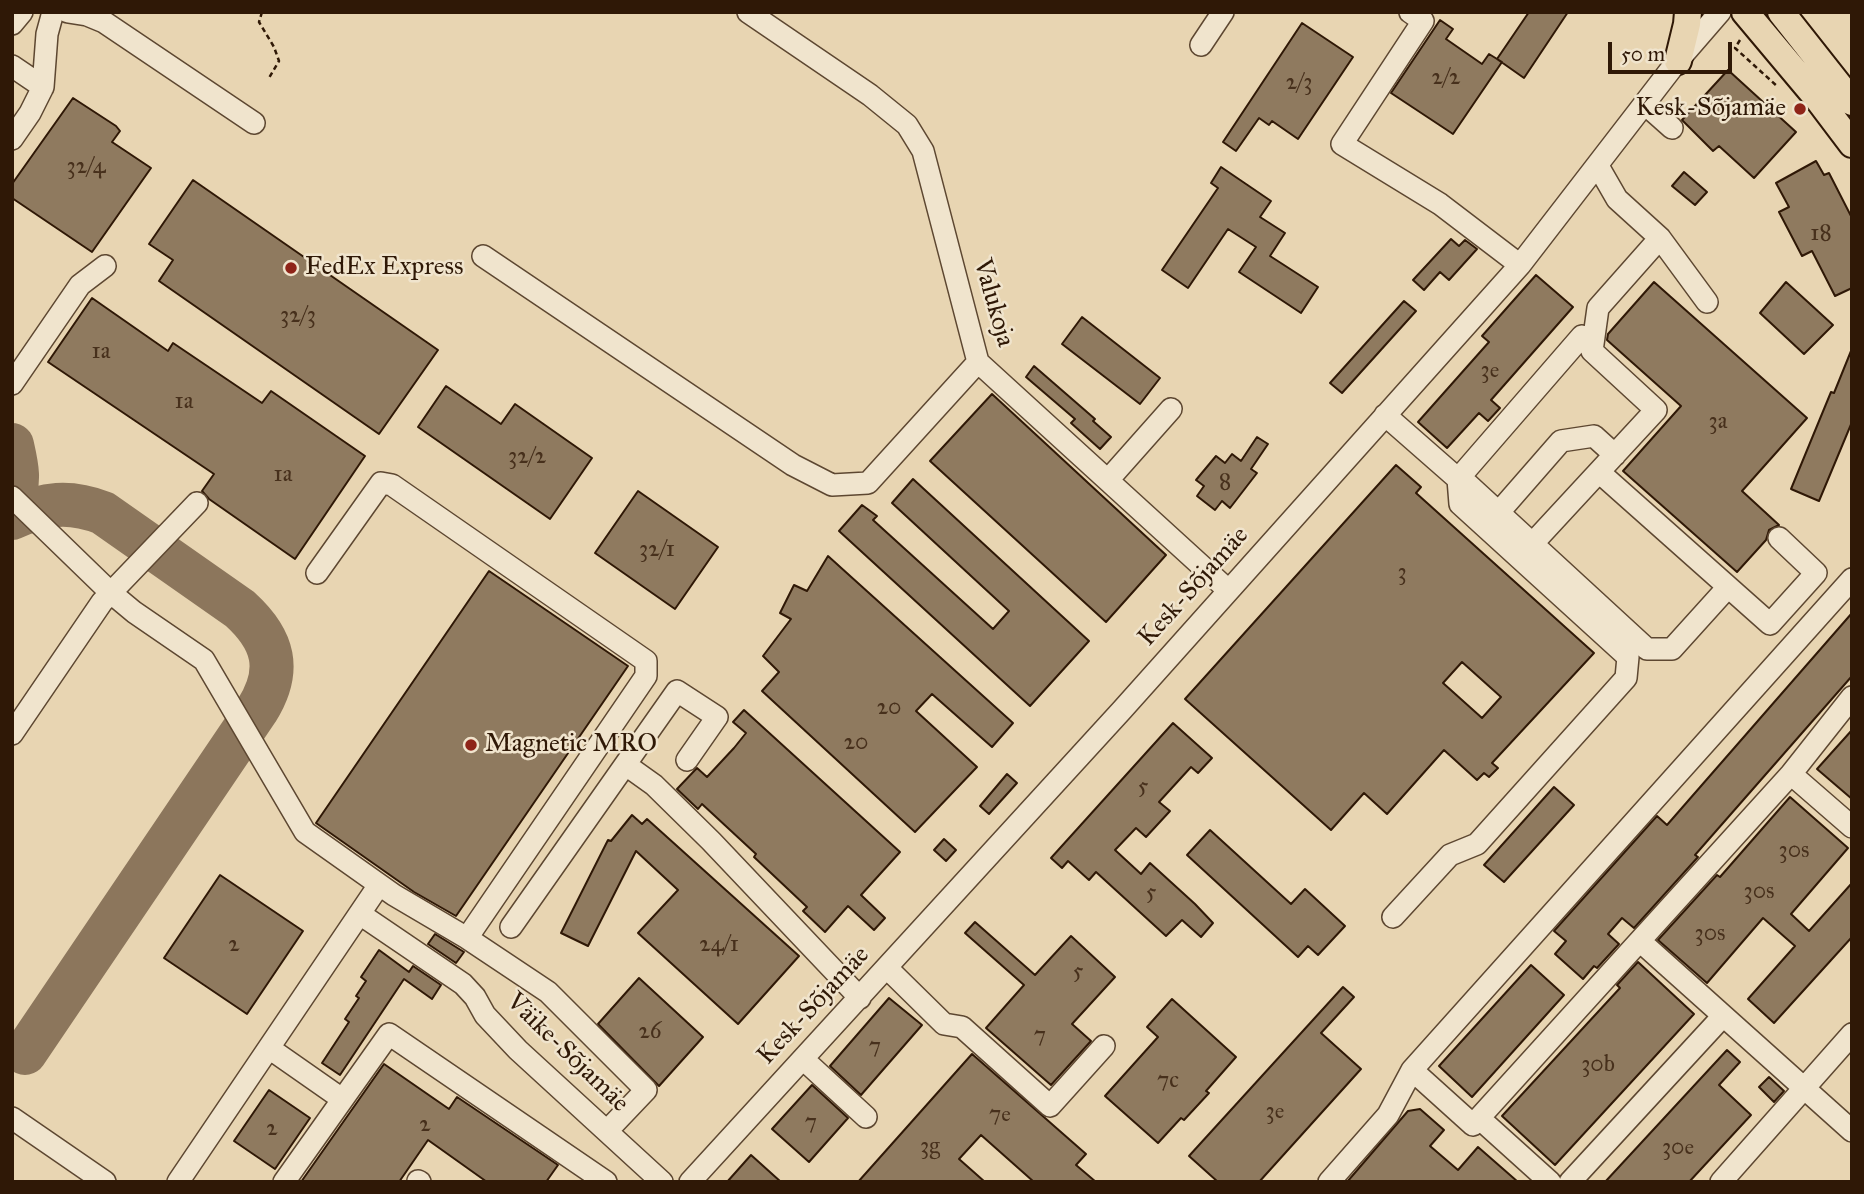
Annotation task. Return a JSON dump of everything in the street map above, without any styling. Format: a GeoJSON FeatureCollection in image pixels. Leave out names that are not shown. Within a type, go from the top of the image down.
{"type":"FeatureCollection","features":[{"type":"Feature","properties":{"kind":"main road"},"geometry":{"type":"LineString","coordinates":[[1678,61],[1688,12]]}},
{"type":"Feature","properties":{"kind":"main road"},"geometry":{"type":"LineString","coordinates":[[1781,12],[1852,102]]}},
{"type":"Feature","properties":{"kind":"main road"},"geometry":{"type":"LineString","coordinates":[[1744,24],[1818,99],[1852,144]]}},
{"type":"Feature","properties":{"kind":"street"},"geometry":{"type":"LineString","coordinates":[[12,24],[22,12]]}},
{"type":"Feature","properties":{"kind":"street"},"geometry":{"type":"LineString","coordinates":[[12,139],[43,87],[47,34],[53,12]]}},
{"type":"Feature","properties":{"kind":"street"},"geometry":{"type":"LineString","coordinates":[[68,12],[87,15],[104,22],[254,123]]}},
{"type":"Feature","properties":{"kind":"street","name":"Valukoja"},"geometry":{"type":"LineString","coordinates":[[748,12],[870,95],[906,125],[923,152],[978,362],[1228,590]]}},
{"type":"Feature","properties":{"kind":"street"},"geometry":{"type":"LineString","coordinates":[[1201,45],[1223,12]]}},
{"type":"Feature","properties":{"kind":"street"},"geometry":{"type":"LineString","coordinates":[[1410,12],[1423,21],[1342,144],[1440,204],[1520,265]]}},
{"type":"Feature","properties":{"kind":"street","name":"Kesk-Sõjamäe"},"geometry":{"type":"LineString","coordinates":[[691,1182],[1520,265],[1678,61],[1720,12]]}},
{"type":"Feature","properties":{"kind":"street"},"geometry":{"type":"LineString","coordinates":[[12,66],[43,87]]}},
{"type":"Feature","properties":{"kind":"street"},"geometry":{"type":"LineString","coordinates":[[1645,104],[1672,128]]}},
{"type":"Feature","properties":{"kind":"street"},"geometry":{"type":"LineString","coordinates":[[1598,166],[1617,199],[1660,238],[1707,302]]}},
{"type":"Feature","properties":{"kind":"street"},"geometry":{"type":"LineString","coordinates":[[1533,543],[1656,410],[1592,351],[1598,308],[1660,238]]}},
{"type":"Feature","properties":{"kind":"street"},"geometry":{"type":"LineString","coordinates":[[483,256],[793,465],[832,485],[868,483],[978,362]]}},
{"type":"Feature","properties":{"kind":"street"},"geometry":{"type":"LineString","coordinates":[[12,384],[80,285],[104,266]]}},
{"type":"Feature","properties":{"kind":"street"},"geometry":{"type":"LineString","coordinates":[[1393,917],[1450,855],[1477,844],[1626,678],[1628,657],[1460,504],[1459,478],[1582,336]]}},
{"type":"Feature","properties":{"kind":"street"},"geometry":{"type":"LineString","coordinates":[[1108,480],[1171,409]]}},
{"type":"Feature","properties":{"kind":"street"},"geometry":{"type":"LineString","coordinates":[[1385,415],[1499,512],[1647,649],[1672,649],[1728,587]]}},
{"type":"Feature","properties":{"kind":"street"},"geometry":{"type":"LineString","coordinates":[[1499,512],[1561,441],[1594,436],[1615,455]]}},
{"type":"Feature","properties":{"kind":"street"},"geometry":{"type":"LineString","coordinates":[[1599,472],[1770,624],[1816,573],[1779,538]]}},
{"type":"Feature","properties":{"kind":"street"},"geometry":{"type":"LineString","coordinates":[[317,573],[381,483],[392,485],[646,661],[646,676],[467,938]]}},
{"type":"Feature","properties":{"kind":"street"},"geometry":{"type":"LineString","coordinates":[[12,497],[110,592],[134,612],[204,660],[305,832],[379,885],[467,938],[548,992],[646,1090],[607,1131]]}},
{"type":"Feature","properties":{"kind":"street"},"geometry":{"type":"LineString","coordinates":[[12,734],[110,592],[197,503]]}},
{"type":"Feature","properties":{"kind":"street"},"geometry":{"type":"LineString","coordinates":[[1329,1182],[1388,1115],[1412,1070],[1852,579]]}},
{"type":"Feature","properties":{"kind":"street"},"geometry":{"type":"LineString","coordinates":[[512,928],[677,691],[717,717],[687,760]]}},
{"type":"Feature","properties":{"kind":"street"},"geometry":{"type":"LineString","coordinates":[[1412,1070],[1473,1125],[1791,774],[1852,697]]}},
{"type":"Feature","properties":{"kind":"street"},"geometry":{"type":"LineString","coordinates":[[626,765],[654,785],[711,841],[860,998]]}},
{"type":"Feature","properties":{"kind":"street"},"geometry":{"type":"LineString","coordinates":[[1791,774],[1852,827]]}},
{"type":"Feature","properties":{"kind":"street"},"geometry":{"type":"LineString","coordinates":[[178,1182],[379,885]]}},
{"type":"Feature","properties":{"kind":"street","name":"Väike-Sõjamäe"},"geometry":{"type":"LineString","coordinates":[[360,914],[463,984],[475,997],[485,1015],[518,1050],[662,1182]]}},
{"type":"Feature","properties":{"kind":"street"},"geometry":{"type":"LineString","coordinates":[[1641,942],[1852,1131]]}},
{"type":"Feature","properties":{"kind":"street"},"geometry":{"type":"LineString","coordinates":[[887,968],[944,1024],[962,1027],[1050,1106],[1104,1046]]}},
{"type":"Feature","properties":{"kind":"street"},"geometry":{"type":"LineString","coordinates":[[1580,1178],[1723,1016]]}},
{"type":"Feature","properties":{"kind":"street"},"geometry":{"type":"LineString","coordinates":[[284,1182],[389,1034],[606,1182]]}},
{"type":"Feature","properties":{"kind":"street"},"geometry":{"type":"LineString","coordinates":[[1721,1182],[1852,1034]]}},
{"type":"Feature","properties":{"kind":"street"},"geometry":{"type":"LineString","coordinates":[[269,1048],[342,1099]]}},
{"type":"Feature","properties":{"kind":"street"},"geometry":{"type":"LineString","coordinates":[[803,1059],[866,1117]]}},
{"type":"Feature","properties":{"kind":"street"},"geometry":{"type":"LineString","coordinates":[[12,1118],[105,1182]]}},
{"type":"Feature","properties":{"kind":"street"},"geometry":{"type":"LineString","coordinates":[[1479,1118],[1550,1182]]}},
{"type":"Feature","properties":{"kind":"path"},"geometry":{"type":"LineString","coordinates":[[262,12],[259,22],[279,61],[269,78]]}},
{"type":"Feature","properties":{"kind":"path"},"geometry":{"type":"LineString","coordinates":[[1744,24],[1735,48],[1784,92]]}},
{"type":"Feature","properties":{"kind":"building"},"geometry":{"type":"Polygon","coordinates":[[[1529,12],[1568,12],[1524,78],[1497,59],[1529,12]]]}},
{"type":"Feature","properties":{"kind":"building"},"geometry":{"type":"Polygon","coordinates":[[[1440,20],[1453,29],[1446,39],[1482,64],[1489,54],[1502,62],[1453,134],[1391,93],[1440,20]]]}},
{"type":"Feature","properties":{"kind":"building"},"geometry":{"type":"Polygon","coordinates":[[[1302,23],[1353,57],[1298,139],[1272,121],[1269,125],[1259,118],[1236,151],[1223,142],[1302,23]]]}},
{"type":"Feature","properties":{"kind":"building"},"geometry":{"type":"Polygon","coordinates":[[[1728,70],[1796,132],[1754,178],[1719,146],[1713,151],[1682,120],[1728,70]]]}},
{"type":"Feature","properties":{"kind":"building"},"geometry":{"type":"Polygon","coordinates":[[[73,98],[116,126],[120,131],[112,142],[151,168],[92,252],[12,198],[12,184],[73,98]]]}},
{"type":"Feature","properties":{"kind":"building"},"geometry":{"type":"Polygon","coordinates":[[[1816,161],[1824,175],[1829,173],[1852,218],[1852,288],[1835,296],[1812,251],[1802,256],[1779,212],[1789,207],[1776,183],[1816,161]]]}},
{"type":"Feature","properties":{"kind":"building"},"geometry":{"type":"Polygon","coordinates":[[[1221,167],[1271,201],[1260,217],[1285,233],[1270,256],[1318,287],[1301,313],[1239,272],[1256,247],[1228,229],[1188,288],[1162,270],[1218,188],[1211,183],[1221,167]]]}},
{"type":"Feature","properties":{"kind":"building"},"geometry":{"type":"Polygon","coordinates":[[[1684,172],[1707,192],[1695,205],[1672,186],[1684,172]]]}},
{"type":"Feature","properties":{"kind":"building"},"geometry":{"type":"Polygon","coordinates":[[[193,180],[438,350],[379,434],[159,281],[173,260],[149,244],[193,180]]]}},
{"type":"Feature","properties":{"kind":"building"},"geometry":{"type":"Polygon","coordinates":[[[1451,239],[1459,246],[1465,240],[1477,249],[1449,280],[1440,272],[1424,290],[1413,280],[1451,239]]]}},
{"type":"Feature","properties":{"kind":"building"},"geometry":{"type":"Polygon","coordinates":[[[1536,275],[1573,307],[1491,400],[1500,408],[1488,421],[1479,413],[1447,448],[1418,422],[1489,342],[1482,336],[1536,275]]]}},
{"type":"Feature","properties":{"kind":"building"},"geometry":{"type":"Polygon","coordinates":[[[1654,282],[1807,418],[1742,491],[1779,525],[1769,530],[1766,540],[1737,572],[1623,471],[1681,406],[1607,340],[1608,334],[1654,282]]]}},
{"type":"Feature","properties":{"kind":"building"},"geometry":{"type":"Polygon","coordinates":[[[1786,282],[1833,325],[1804,354],[1760,313],[1786,282]]]}},
{"type":"Feature","properties":{"kind":"building"},"geometry":{"type":"Polygon","coordinates":[[[92,298],[168,351],[173,343],[262,403],[271,391],[365,456],[295,559],[209,499],[202,491],[214,474],[48,362],[92,298]]]}},
{"type":"Feature","properties":{"kind":"building"},"geometry":{"type":"Polygon","coordinates":[[[1404,301],[1416,311],[1342,393],[1330,383],[1404,301]]]}},
{"type":"Feature","properties":{"kind":"building"},"geometry":{"type":"Polygon","coordinates":[[[1082,317],[1160,378],[1140,404],[1062,344],[1082,317]]]}},
{"type":"Feature","properties":{"kind":"building"},"geometry":{"type":"Polygon","coordinates":[[[1851,351],[1852,422],[1819,501],[1791,489],[1851,351]]]}},
{"type":"Feature","properties":{"kind":"building"},"geometry":{"type":"Polygon","coordinates":[[[1034,366],[1095,419],[1093,421],[1111,437],[1100,449],[1071,423],[1075,419],[1026,377],[1034,366]]]}},
{"type":"Feature","properties":{"kind":"building"},"geometry":{"type":"Polygon","coordinates":[[[446,386],[501,424],[515,404],[592,458],[550,519],[418,427],[446,386]]]}},
{"type":"Feature","properties":{"kind":"building"},"geometry":{"type":"Polygon","coordinates":[[[992,394],[1166,555],[1106,622],[930,461],[992,394]]]}},
{"type":"Feature","properties":{"kind":"building"},"geometry":{"type":"Polygon","coordinates":[[[1257,437],[1268,444],[1251,469],[1257,473],[1230,508],[1222,501],[1215,510],[1197,496],[1204,486],[1196,480],[1216,456],[1225,463],[1232,454],[1241,461],[1257,437]]]}},
{"type":"Feature","properties":{"kind":"building"},"geometry":{"type":"Polygon","coordinates":[[[1396,465],[1421,487],[1416,493],[1594,653],[1492,763],[1498,768],[1489,777],[1484,773],[1477,780],[1444,750],[1387,814],[1364,793],[1331,830],[1185,699],[1396,465]],[[1462,662],[1443,683],[1482,718],[1501,697],[1462,662]]]}},
{"type":"Feature","properties":{"kind":"building"},"geometry":{"type":"Polygon","coordinates":[[[913,479],[1089,641],[1030,706],[839,531],[862,505],[877,516],[873,520],[993,629],[1009,611],[892,503],[913,479]]]}},
{"type":"Feature","properties":{"kind":"building"},"geometry":{"type":"Polygon","coordinates":[[[638,491],[718,547],[675,609],[595,553],[638,491]]]}},
{"type":"Feature","properties":{"kind":"building"},"geometry":{"type":"Polygon","coordinates":[[[828,556],[1013,723],[992,747],[932,694],[916,711],[977,767],[915,832],[762,691],[779,672],[763,656],[791,619],[780,613],[794,585],[807,591],[828,556]]]}},
{"type":"Feature","properties":{"kind":"building","name":"Magnetic MRO"},"geometry":{"type":"Polygon","coordinates":[[[489,571],[628,666],[456,916],[414,892],[316,823],[489,571]]]}},
{"type":"Feature","properties":{"kind":"building"},"geometry":{"type":"Polygon","coordinates":[[[1852,613],[1852,676],[1634,928],[1622,918],[1608,934],[1619,944],[1583,979],[1555,954],[1566,941],[1554,931],[1657,816],[1667,825],[1852,613]]]}},
{"type":"Feature","properties":{"kind":"building"},"geometry":{"type":"Polygon","coordinates":[[[744,710],[900,852],[861,895],[885,918],[874,930],[848,906],[825,932],[803,911],[807,907],[754,857],[756,854],[702,804],[698,809],[677,789],[697,768],[707,777],[734,748],[746,733],[733,722],[744,710]]]}},
{"type":"Feature","properties":{"kind":"building"},"geometry":{"type":"Polygon","coordinates":[[[1173,723],[1212,758],[1198,773],[1191,767],[1159,802],[1170,811],[1146,837],[1136,828],[1115,850],[1141,874],[1150,863],[1195,904],[1213,923],[1201,937],[1182,920],[1166,936],[1096,872],[1089,880],[1068,861],[1062,868],[1051,858],[1173,723]]]}},
{"type":"Feature","properties":{"kind":"building"},"geometry":{"type":"Polygon","coordinates":[[[1852,730],[1852,799],[1817,769],[1852,730]]]}},
{"type":"Feature","properties":{"kind":"building"},"geometry":{"type":"Polygon","coordinates":[[[1007,774],[1017,783],[989,814],[980,806],[1007,774]]]}},
{"type":"Feature","properties":{"kind":"building"},"geometry":{"type":"Polygon","coordinates":[[[1554,787],[1574,805],[1504,882],[1484,865],[1554,787]]]}},
{"type":"Feature","properties":{"kind":"building"},"geometry":{"type":"Polygon","coordinates":[[[1790,797],[1848,848],[1791,914],[1809,931],[1852,883],[1852,937],[1774,1023],[1748,999],[1795,946],[1763,918],[1707,983],[1658,940],[1717,875],[1720,877],[1790,797]]]}},
{"type":"Feature","properties":{"kind":"building"},"geometry":{"type":"Polygon","coordinates":[[[632,815],[642,824],[647,819],[799,956],[738,1024],[638,933],[678,890],[636,851],[588,946],[561,933],[608,840],[611,841],[632,815]]]}},
{"type":"Feature","properties":{"kind":"building"},"geometry":{"type":"Polygon","coordinates":[[[1210,830],[1291,904],[1305,889],[1345,926],[1318,955],[1308,946],[1298,957],[1187,855],[1210,830]]]}},
{"type":"Feature","properties":{"kind":"building"},"geometry":{"type":"Polygon","coordinates":[[[944,839],[956,850],[946,861],[934,850],[944,839]]]}},
{"type":"Feature","properties":{"kind":"building"},"geometry":{"type":"Polygon","coordinates":[[[220,875],[303,931],[247,1014],[164,958],[220,875]]]}},
{"type":"Feature","properties":{"kind":"building"},"geometry":{"type":"Polygon","coordinates":[[[975,922],[1035,975],[1071,936],[1115,977],[1072,1024],[1091,1041],[1051,1085],[986,1028],[1024,985],[965,933],[975,922]]]}},
{"type":"Feature","properties":{"kind":"building"},"geometry":{"type":"Polygon","coordinates":[[[435,934],[464,952],[456,963],[428,944],[435,934]]]}},
{"type":"Feature","properties":{"kind":"building"},"geometry":{"type":"Polygon","coordinates":[[[379,950],[409,972],[413,966],[441,985],[432,999],[404,979],[340,1075],[322,1063],[349,1022],[345,1019],[366,981],[361,977],[379,950]]]}},
{"type":"Feature","properties":{"kind":"building"},"geometry":{"type":"Polygon","coordinates":[[[1638,962],[1694,1014],[1555,1165],[1502,1116],[1620,988],[1617,985],[1638,962]]]}},
{"type":"Feature","properties":{"kind":"building"},"geometry":{"type":"Polygon","coordinates":[[[1531,965],[1564,995],[1472,1097],[1439,1066],[1531,965]]]}},
{"type":"Feature","properties":{"kind":"building"},"geometry":{"type":"Polygon","coordinates":[[[639,978],[703,1037],[659,1086],[598,1024],[639,978]]]}},
{"type":"Feature","properties":{"kind":"building"},"geometry":{"type":"Polygon","coordinates":[[[1343,987],[1354,997],[1321,1033],[1361,1069],[1259,1182],[1218,1182],[1189,1156],[1343,987]]]}},
{"type":"Feature","properties":{"kind":"building"},"geometry":{"type":"Polygon","coordinates":[[[889,998],[922,1025],[861,1095],[830,1066],[889,998]]]}},
{"type":"Feature","properties":{"kind":"building"},"geometry":{"type":"Polygon","coordinates":[[[1172,999],[1236,1057],[1206,1091],[1209,1093],[1158,1143],[1105,1096],[1158,1037],[1147,1027],[1172,999]]]}},
{"type":"Feature","properties":{"kind":"building"},"geometry":{"type":"Polygon","coordinates":[[[1727,1050],[1740,1062],[1719,1085],[1751,1115],[1689,1182],[1605,1182],[1727,1050]]]}},
{"type":"Feature","properties":{"kind":"building"},"geometry":{"type":"Polygon","coordinates":[[[972,1054],[1086,1154],[1076,1165],[1096,1182],[1034,1182],[981,1135],[959,1159],[985,1182],[858,1182],[972,1054]]]}},
{"type":"Feature","properties":{"kind":"building"},"geometry":{"type":"Polygon","coordinates":[[[384,1064],[449,1109],[457,1097],[558,1165],[546,1182],[487,1182],[428,1140],[399,1182],[301,1182],[384,1064]]]}},
{"type":"Feature","properties":{"kind":"building"},"geometry":{"type":"Polygon","coordinates":[[[1769,1077],[1784,1091],[1774,1102],[1759,1087],[1769,1077]]]}},
{"type":"Feature","properties":{"kind":"building"},"geometry":{"type":"Polygon","coordinates":[[[812,1085],[848,1118],[809,1162],[772,1129],[812,1085]]]}},
{"type":"Feature","properties":{"kind":"building"},"geometry":{"type":"Polygon","coordinates":[[[269,1090],[310,1118],[275,1169],[234,1141],[269,1090]]]}},
{"type":"Feature","properties":{"kind":"building"},"geometry":{"type":"Polygon","coordinates":[[[1420,1109],[1444,1130],[1430,1146],[1458,1170],[1478,1147],[1518,1182],[1347,1182],[1408,1111],[1420,1109]]]}},
{"type":"Feature","properties":{"kind":"building"},"geometry":{"type":"Polygon","coordinates":[[[751,1155],[781,1182],[727,1182],[751,1155]]]}},
{"type":"Feature","properties":{"kind":"taxiway"},"geometry":{"type":"LineString","coordinates":[[12,445],[17,479],[12,498]]}},
{"type":"Feature","properties":{"kind":"taxiway"},"geometry":{"type":"LineString","coordinates":[[12,518],[35,509],[57,505],[79,506],[103,513],[240,609],[261,632],[271,656],[272,669],[270,682],[257,710],[25,1053]]}},
{"type":"Feature","properties":{"kind":"place","name":"Kesk-Sõjamäe"},"geometry":{"type":"Point","coordinates":[1800,109]}},
{"type":"Feature","properties":{"kind":"place","name":"FedEx Express"},"geometry":{"type":"Point","coordinates":[291,268]}},
{"type":"Feature","properties":{"kind":"place","name":"Magnetic MRO"},"geometry":{"type":"Point","coordinates":[471,745]}}]}
